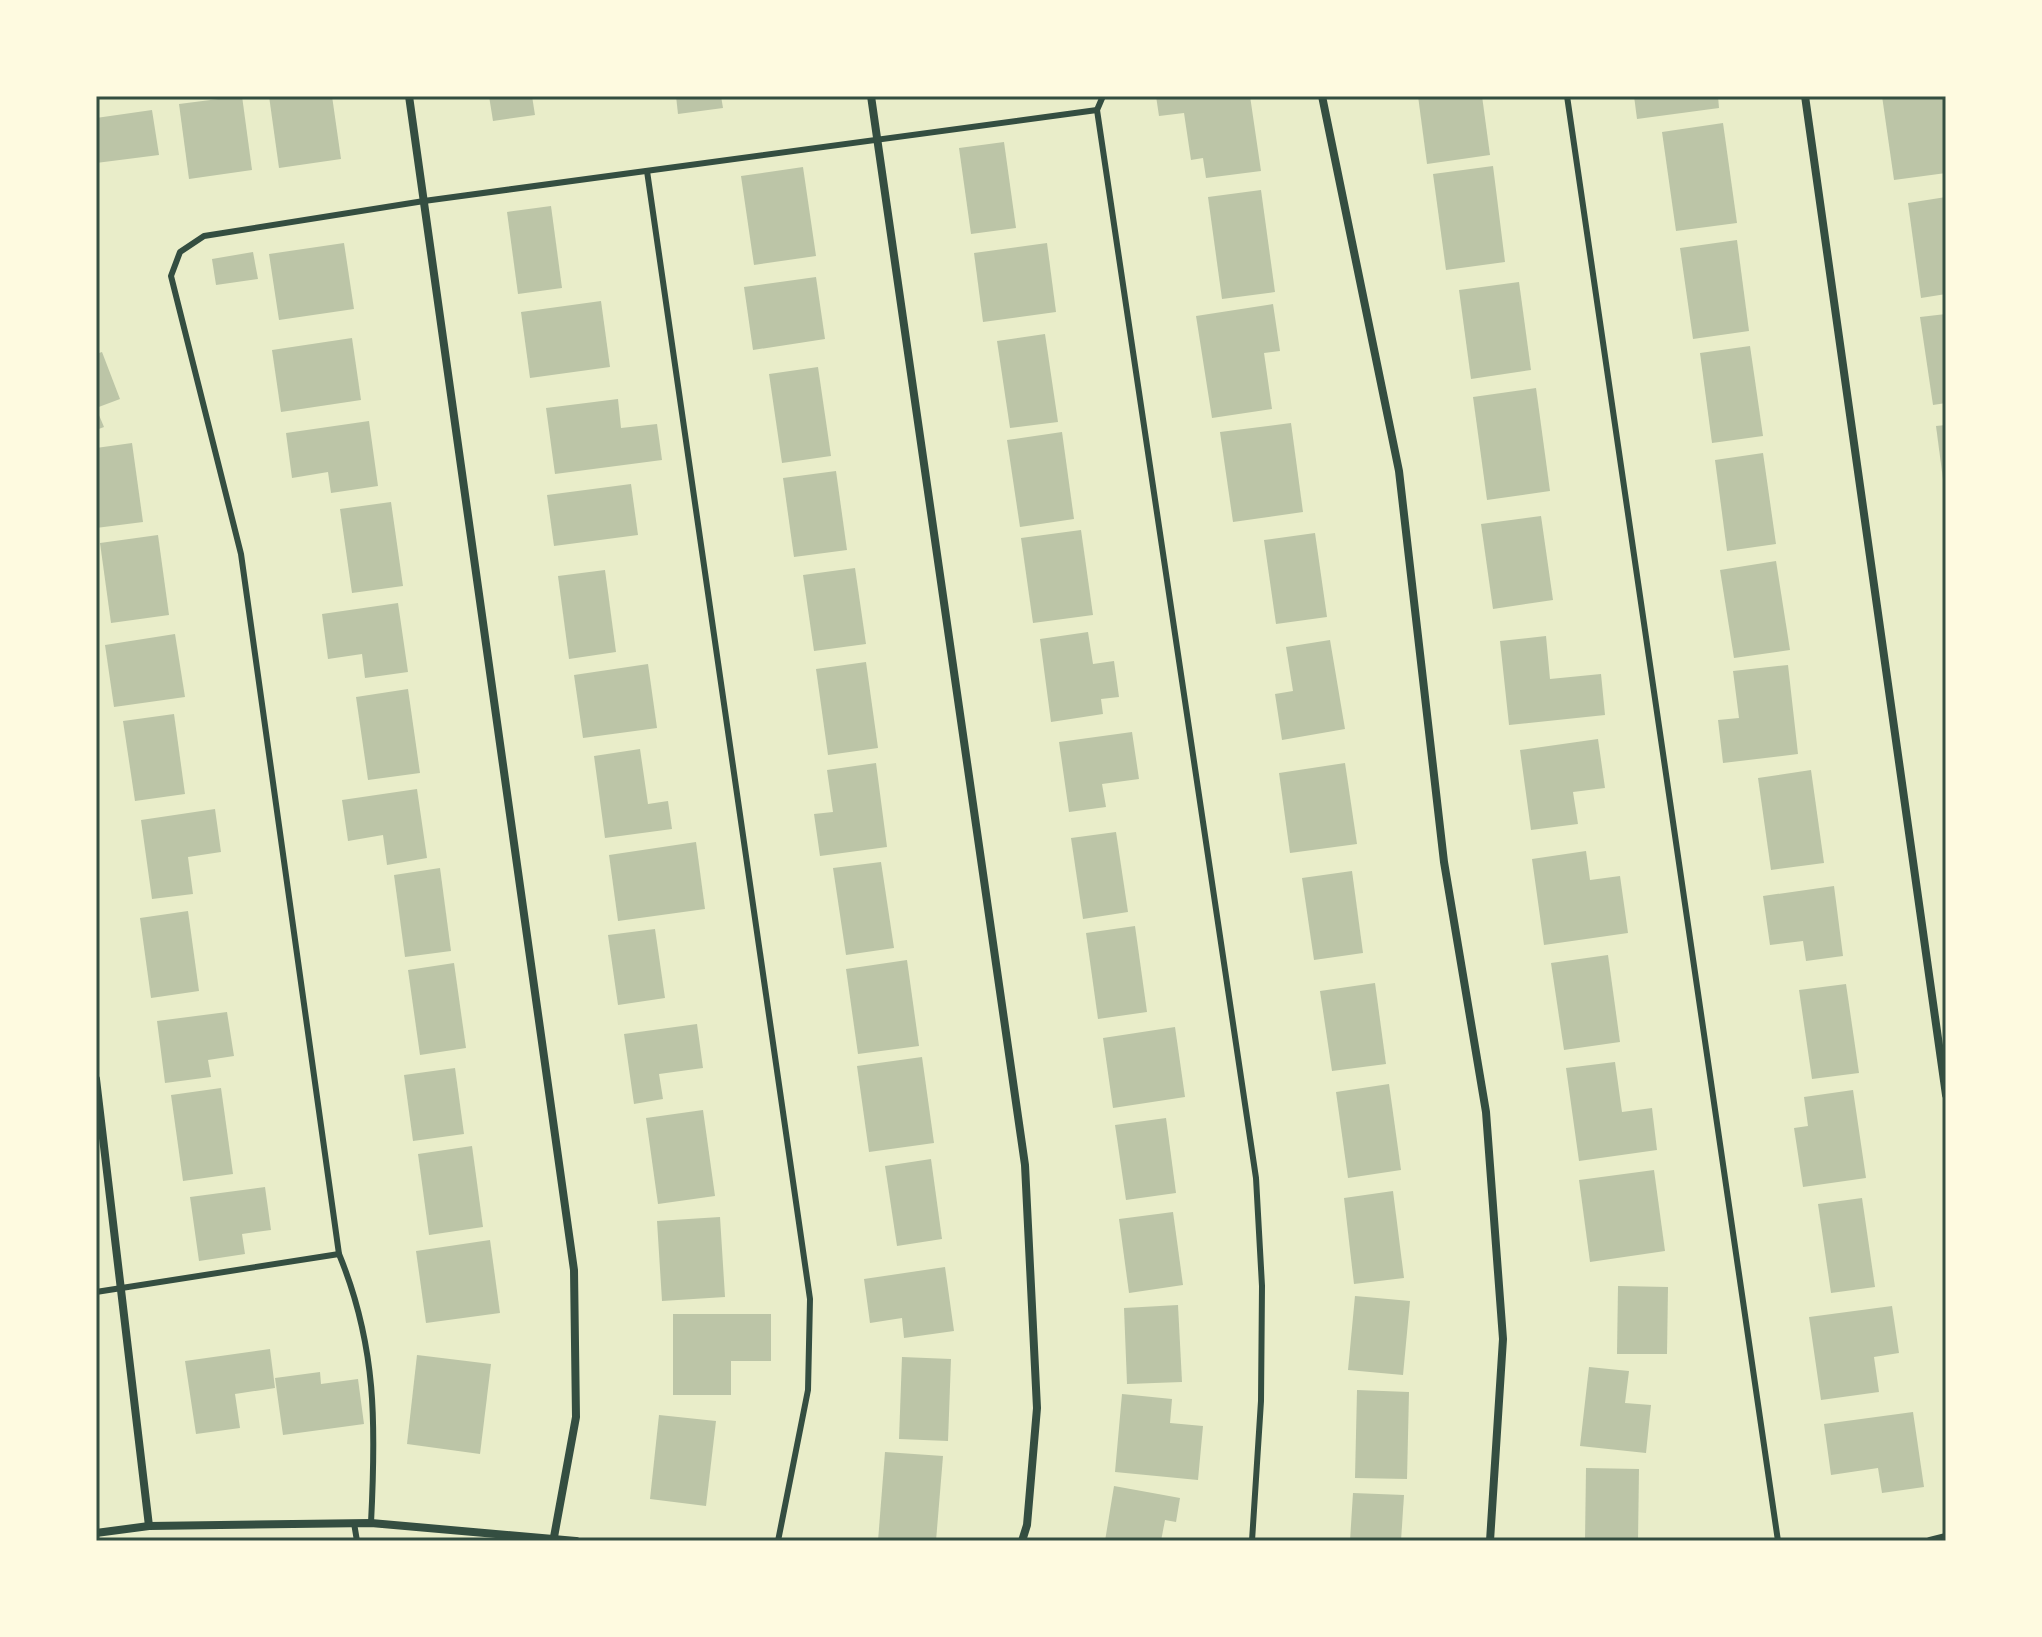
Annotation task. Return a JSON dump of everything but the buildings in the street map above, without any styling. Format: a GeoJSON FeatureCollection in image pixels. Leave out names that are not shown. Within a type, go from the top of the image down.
{"type":"FeatureCollection","features":[{"type":"Feature","properties":{"kind":"street"},"geometry":{"type":"LineString","coordinates":[[409,96],[574,1270],[576,1417],[554,1537]]}},
{"type":"Feature","properties":{"kind":"street"},"geometry":{"type":"LineString","coordinates":[[871,96],[1025,1165],[1037,1408],[1027,1525],[1022,1541]]}},
{"type":"Feature","properties":{"kind":"street"},"geometry":{"type":"LineString","coordinates":[[1322,96],[1399,471],[1444,862],[1486,1112],[1503,1339],[1490,1541]]}},
{"type":"Feature","properties":{"kind":"street"},"geometry":{"type":"LineString","coordinates":[[1805,96],[1946,1095]]}},
{"type":"Feature","properties":{"kind":"street"},"geometry":{"type":"LineString","coordinates":[[96,1079],[149,1526]]}},
{"type":"Feature","properties":{"kind":"street"},"geometry":{"type":"LineString","coordinates":[[96,1533],[149,1526],[371,1523],[576,1541]]}},
{"type":"Feature","properties":{"kind":"street"},"geometry":{"type":"LineString","coordinates":[[1930,1541],[1946,1537]]}},
{"type":"Feature","properties":{"kind":"lane"},"geometry":{"type":"LineString","coordinates":[[1103,96],[1097,110],[1256,1178],[1262,1315],[1252,1541]]}},
{"type":"Feature","properties":{"kind":"lane"},"geometry":{"type":"LineString","coordinates":[[1567,96],[1778,1541]]}},
{"type":"Feature","properties":{"kind":"lane"},"geometry":{"type":"LineString","coordinates":[[371,1523],[376,1429],[368,1357],[357,1298],[339,1254],[241,554],[171,276],[180,252],[204,236],[424,201],[1097,110]]}},
{"type":"Feature","properties":{"kind":"lane"},"geometry":{"type":"LineString","coordinates":[[647,171],[810,1299],[808,1390],[778,1541]]}},
{"type":"Feature","properties":{"kind":"lane"},"geometry":{"type":"LineString","coordinates":[[96,1292],[339,1254]]}},
{"type":"Feature","properties":{"kind":"lane"},"geometry":{"type":"LineString","coordinates":[[354,1523],[357,1541]]}}]}
